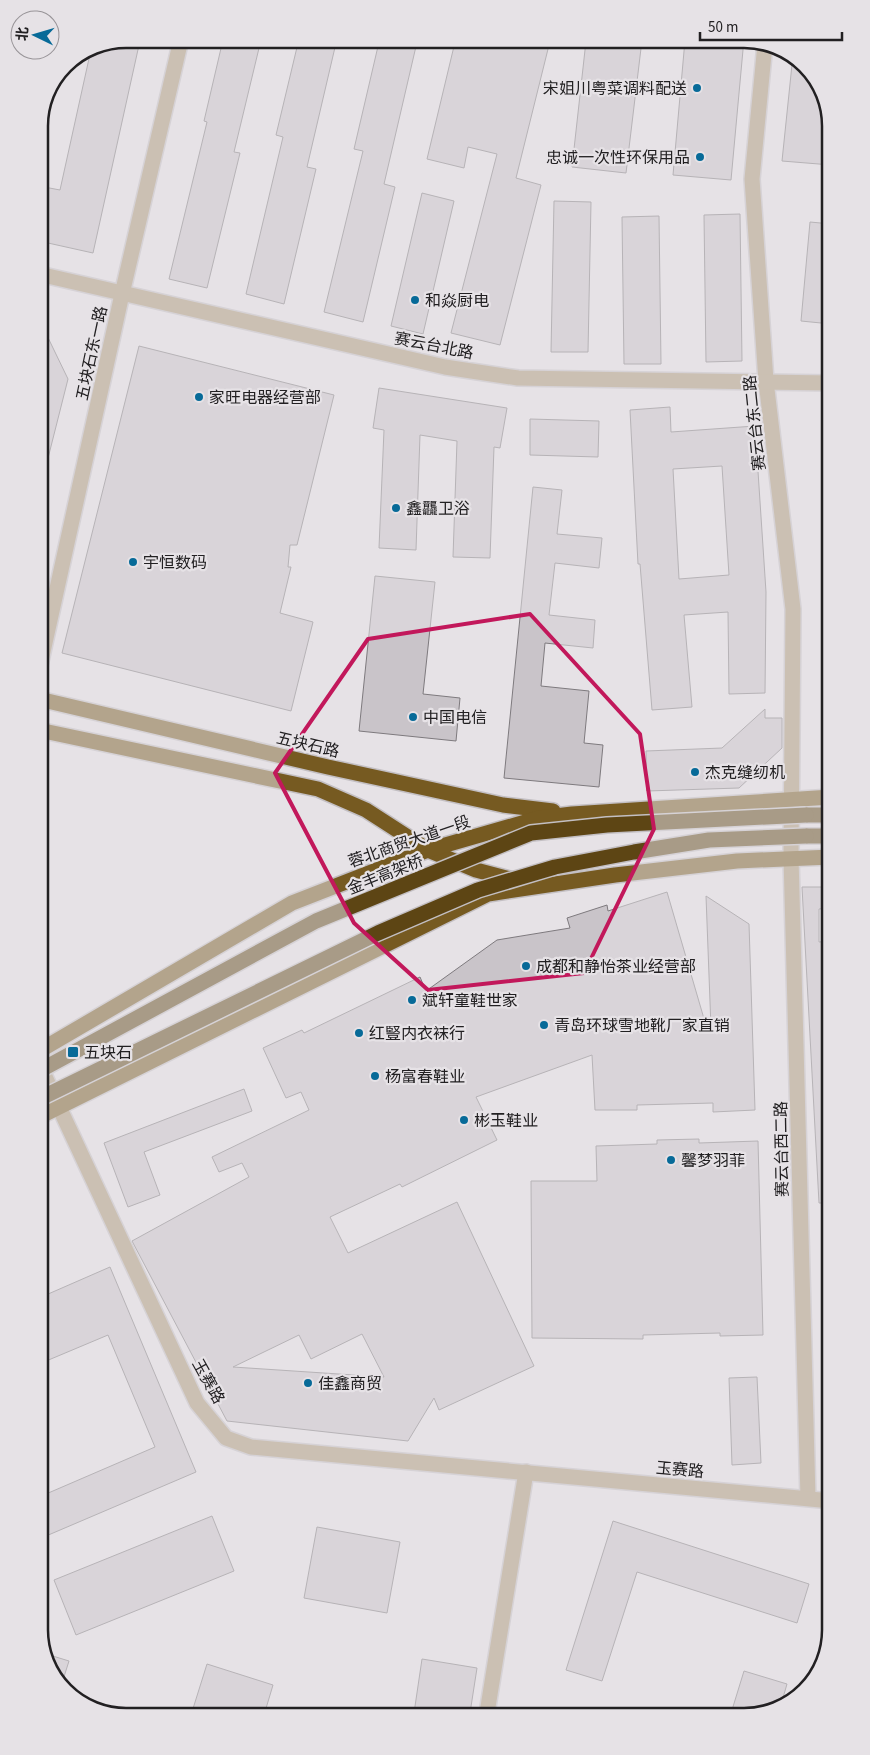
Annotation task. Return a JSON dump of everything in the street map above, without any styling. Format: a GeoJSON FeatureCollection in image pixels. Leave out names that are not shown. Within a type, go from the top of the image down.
{"type":"FeatureCollection","features":[{"type":"Feature","properties":{"kind":"highway","name":"金丰高架桥"},"geometry":{"type":"LineString","coordinates":[[48,1066],[316,921],[531,833],[607,825],[822,815]]}},
{"type":"Feature","properties":{"kind":"highway"},"geometry":{"type":"LineString","coordinates":[[48,1095],[378,933],[478,890],[555,867],[709,840],[822,836]]}},
{"type":"Feature","properties":{"kind":"main road","name":"五块石路"},"geometry":{"type":"LineString","coordinates":[[48,701],[328,767],[503,805],[572,814]]}},
{"type":"Feature","properties":{"kind":"main road"},"geometry":{"type":"LineString","coordinates":[[48,732],[318,789],[366,810],[428,850],[476,870],[538,886]]}},
{"type":"Feature","properties":{"kind":"main road","name":"蓉北商贸大道一段"},"geometry":{"type":"LineString","coordinates":[[48,1047],[292,903],[428,850],[539,818],[572,814],[822,797]]}},
{"type":"Feature","properties":{"kind":"main road"},"geometry":{"type":"LineString","coordinates":[[48,1112],[488,894],[728,862],[791,857],[822,857]]}},
{"type":"Feature","properties":{"kind":"street","name":"五块石东一路"},"geometry":{"type":"LineString","coordinates":[[48,629],[122,294],[179,48]]}},
{"type":"Feature","properties":{"kind":"street","name":"赛云台东二路"},"geometry":{"type":"LineString","coordinates":[[764,50],[752,178],[766,381],[794,609],[791,798]]}},
{"type":"Feature","properties":{"kind":"street","name":"赛云台北路"},"geometry":{"type":"LineString","coordinates":[[48,276],[445,367],[518,378],[822,383]]}},
{"type":"Feature","properties":{"kind":"street","name":"赛云台西二路"},"geometry":{"type":"LineString","coordinates":[[791,798],[808,1498]]}},
{"type":"Feature","properties":{"kind":"street","name":"玉赛路"},"geometry":{"type":"LineString","coordinates":[[48,1082],[197,1403],[226,1438],[251,1447],[822,1500]]}},
{"type":"Feature","properties":{"kind":"street"},"geometry":{"type":"LineString","coordinates":[[488,1708],[526,1472]]}},
{"type":"Feature","properties":{"kind":"highlighted area"},"geometry":{"type":"Polygon","coordinates":[[[530,614],[640,734],[654,829],[584,973],[428,990],[354,923],[275,773],[368,639],[530,614]]]}},
{"type":"Feature","properties":{"kind":"building"},"geometry":{"type":"Polygon","coordinates":[[[138,48],[93,253],[48,243],[48,188],[60,190],[89,57],[110,49],[138,48]]]}},
{"type":"Feature","properties":{"kind":"building"},"geometry":{"type":"Polygon","coordinates":[[[221,48],[259,48],[234,152],[240,153],[207,288],[169,279],[207,122],[204,121],[221,48]]]}},
{"type":"Feature","properties":{"kind":"building"},"geometry":{"type":"Polygon","coordinates":[[[297,48],[335,48],[307,167],[316,169],[284,304],[246,294],[283,137],[276,135],[297,48]]]}},
{"type":"Feature","properties":{"kind":"building"},"geometry":{"type":"Polygon","coordinates":[[[378,48],[416,48],[384,184],[395,187],[363,322],[324,312],[363,151],[354,149],[378,48]]]}},
{"type":"Feature","properties":{"kind":"building"},"geometry":{"type":"Polygon","coordinates":[[[454,48],[548,48],[516,178],[541,185],[500,345],[451,333],[497,154],[468,147],[464,168],[427,159],[454,48]]]}},
{"type":"Feature","properties":{"kind":"building"},"geometry":{"type":"Polygon","coordinates":[[[585,48],[641,48],[626,173],[572,167],[585,48]]]}},
{"type":"Feature","properties":{"kind":"building"},"geometry":{"type":"Polygon","coordinates":[[[684,48],[743,48],[731,180],[673,175],[684,48]]]}},
{"type":"Feature","properties":{"kind":"building"},"geometry":{"type":"Polygon","coordinates":[[[792,64],[800,70],[817,95],[821,110],[822,164],[782,161],[792,64]]]}},
{"type":"Feature","properties":{"kind":"building"},"geometry":{"type":"Polygon","coordinates":[[[422,193],[454,201],[423,334],[391,326],[422,193]]]}},
{"type":"Feature","properties":{"kind":"building"},"geometry":{"type":"Polygon","coordinates":[[[554,201],[591,202],[588,352],[551,352],[554,201]]]}},
{"type":"Feature","properties":{"kind":"building"},"geometry":{"type":"Polygon","coordinates":[[[740,214],[742,361],[706,362],[704,215],[740,214]]]}},
{"type":"Feature","properties":{"kind":"building"},"geometry":{"type":"Polygon","coordinates":[[[659,216],[661,364],[624,364],[622,217],[659,216]]]}},
{"type":"Feature","properties":{"kind":"building"},"geometry":{"type":"Polygon","coordinates":[[[810,222],[822,223],[822,323],[801,321],[810,222]]]}},
{"type":"Feature","properties":{"kind":"building"},"geometry":{"type":"Polygon","coordinates":[[[48,338],[68,379],[48,458],[48,338]]]}},
{"type":"Feature","properties":{"kind":"building"},"geometry":{"type":"Polygon","coordinates":[[[139,346],[334,395],[297,545],[290,545],[288,567],[291,567],[280,613],[313,622],[291,711],[62,653],[139,346]]]}},
{"type":"Feature","properties":{"kind":"building"},"geometry":{"type":"Polygon","coordinates":[[[379,388],[507,408],[500,448],[494,447],[490,558],[453,557],[457,441],[420,435],[416,550],[379,548],[384,430],[373,428],[379,388]]]}},
{"type":"Feature","properties":{"kind":"building"},"geometry":{"type":"Polygon","coordinates":[[[670,407],[671,432],[755,426],[766,592],[765,693],[729,694],[728,612],[684,615],[692,707],[652,710],[640,564],[638,564],[630,410],[670,407]],[[722,466],[673,469],[679,579],[729,575],[722,466]]]}},
{"type":"Feature","properties":{"kind":"building"},"geometry":{"type":"Polygon","coordinates":[[[530,419],[599,421],[598,457],[530,455],[530,419]]]}},
{"type":"Feature","properties":{"kind":"building"},"geometry":{"type":"Polygon","coordinates":[[[533,487],[562,490],[557,534],[602,538],[599,568],[555,563],[549,615],[595,620],[593,648],[545,643],[541,686],[589,691],[584,743],[603,745],[599,787],[504,778],[533,487]]]}},
{"type":"Feature","properties":{"kind":"building"},"geometry":{"type":"Polygon","coordinates":[[[375,576],[435,582],[423,694],[460,698],[456,741],[359,731],[375,576]]]}},
{"type":"Feature","properties":{"kind":"building"},"geometry":{"type":"Polygon","coordinates":[[[765,709],[765,718],[782,718],[782,748],[739,788],[647,791],[646,751],[722,748],[765,709]]]}},
{"type":"Feature","properties":{"kind":"building"},"geometry":{"type":"Polygon","coordinates":[[[802,887],[822,887],[822,909],[819,909],[819,942],[822,942],[822,1203],[819,1203],[802,887]]]}},
{"type":"Feature","properties":{"kind":"building"},"geometry":{"type":"Polygon","coordinates":[[[667,892],[707,1029],[711,1028],[706,896],[749,924],[755,1110],[713,1112],[713,1103],[637,1105],[637,1110],[595,1110],[592,1055],[476,1097],[497,1140],[402,1187],[400,1184],[330,1217],[348,1253],[457,1202],[534,1366],[439,1410],[434,1398],[408,1441],[227,1421],[132,1241],[249,1177],[242,1163],[219,1172],[212,1157],[309,1110],[301,1092],[286,1098],[263,1048],[302,1030],[304,1033],[420,977],[426,991],[497,940],[570,928],[567,918],[607,905],[608,911],[667,892]],[[362,1334],[311,1359],[299,1335],[233,1367],[384,1377],[362,1334]]]}},
{"type":"Feature","properties":{"kind":"building"},"geometry":{"type":"Polygon","coordinates":[[[244,1089],[252,1111],[144,1152],[160,1195],[128,1207],[104,1143],[244,1089]]]}},
{"type":"Feature","properties":{"kind":"building"},"geometry":{"type":"Polygon","coordinates":[[[699,1139],[699,1143],[758,1141],[763,1335],[720,1336],[720,1333],[643,1335],[643,1339],[532,1338],[531,1181],[597,1181],[596,1146],[657,1144],[657,1140],[699,1139]]]}},
{"type":"Feature","properties":{"kind":"building"},"geometry":{"type":"Polygon","coordinates":[[[110,1267],[196,1472],[48,1535],[48,1493],[155,1447],[108,1335],[48,1360],[48,1294],[110,1267]]]}},
{"type":"Feature","properties":{"kind":"building"},"geometry":{"type":"Polygon","coordinates":[[[757,1377],[761,1463],[732,1465],[729,1378],[757,1377]]]}},
{"type":"Feature","properties":{"kind":"building"},"geometry":{"type":"Polygon","coordinates":[[[212,1516],[234,1571],[76,1635],[54,1580],[212,1516]]]}},
{"type":"Feature","properties":{"kind":"building"},"geometry":{"type":"Polygon","coordinates":[[[613,1521],[809,1584],[797,1623],[637,1572],[602,1681],[566,1670],[613,1521]]]}},
{"type":"Feature","properties":{"kind":"building"},"geometry":{"type":"Polygon","coordinates":[[[317,1527],[400,1542],[387,1613],[304,1598],[317,1527]]]}},
{"type":"Feature","properties":{"kind":"building"},"geometry":{"type":"Polygon","coordinates":[[[52,1656],[69,1661],[64,1677],[52,1656]]]}},
{"type":"Feature","properties":{"kind":"building"},"geometry":{"type":"Polygon","coordinates":[[[422,1659],[477,1668],[471,1708],[415,1707],[422,1659]]]}},
{"type":"Feature","properties":{"kind":"building"},"geometry":{"type":"Polygon","coordinates":[[[207,1664],[273,1685],[266,1707],[193,1707],[207,1664]]]}},
{"type":"Feature","properties":{"kind":"building"},"geometry":{"type":"Polygon","coordinates":[[[744,1671],[787,1684],[783,1697],[775,1702],[760,1706],[733,1708],[744,1671]]]}},
{"type":"Feature","properties":{"kind":"place","name":"宋姐川粤菜调料配送"},"geometry":{"type":"Point","coordinates":[697,88]}},
{"type":"Feature","properties":{"kind":"place","name":"忠诚一次性环保用品"},"geometry":{"type":"Point","coordinates":[700,157]}},
{"type":"Feature","properties":{"kind":"place","name":"和焱厨电"},"geometry":{"type":"Point","coordinates":[415,300]}},
{"type":"Feature","properties":{"kind":"place","name":"家旺电器经营部"},"geometry":{"type":"Point","coordinates":[199,397]}},
{"type":"Feature","properties":{"kind":"place","name":"鑫龘卫浴"},"geometry":{"type":"Point","coordinates":[396,508]}},
{"type":"Feature","properties":{"kind":"place","name":"宇恒数码"},"geometry":{"type":"Point","coordinates":[133,562]}},
{"type":"Feature","properties":{"kind":"place","name":"中国电信"},"geometry":{"type":"Point","coordinates":[413,717]}},
{"type":"Feature","properties":{"kind":"place","name":"杰克缝纫机"},"geometry":{"type":"Point","coordinates":[695,772]}},
{"type":"Feature","properties":{"kind":"place","name":"成都和静怡茶业经营部"},"geometry":{"type":"Point","coordinates":[526,966]}},
{"type":"Feature","properties":{"kind":"place","name":"斌轩童鞋世家"},"geometry":{"type":"Point","coordinates":[412,1000]}},
{"type":"Feature","properties":{"kind":"place","name":"青岛环球雪地靴厂家直销"},"geometry":{"type":"Point","coordinates":[544,1025]}},
{"type":"Feature","properties":{"kind":"place","name":"红豎内衣袜行"},"geometry":{"type":"Point","coordinates":[359,1033]}},
{"type":"Feature","properties":{"kind":"place","name":"五块石"},"geometry":{"type":"Point","coordinates":[73,1052]}},
{"type":"Feature","properties":{"kind":"place","name":"杨富春鞋业"},"geometry":{"type":"Point","coordinates":[375,1076]}},
{"type":"Feature","properties":{"kind":"place","name":"彬玉鞋业"},"geometry":{"type":"Point","coordinates":[464,1120]}},
{"type":"Feature","properties":{"kind":"place","name":"馨梦羽菲"},"geometry":{"type":"Point","coordinates":[671,1160]}},
{"type":"Feature","properties":{"kind":"place","name":"佳鑫商贸"},"geometry":{"type":"Point","coordinates":[308,1383]}}]}
